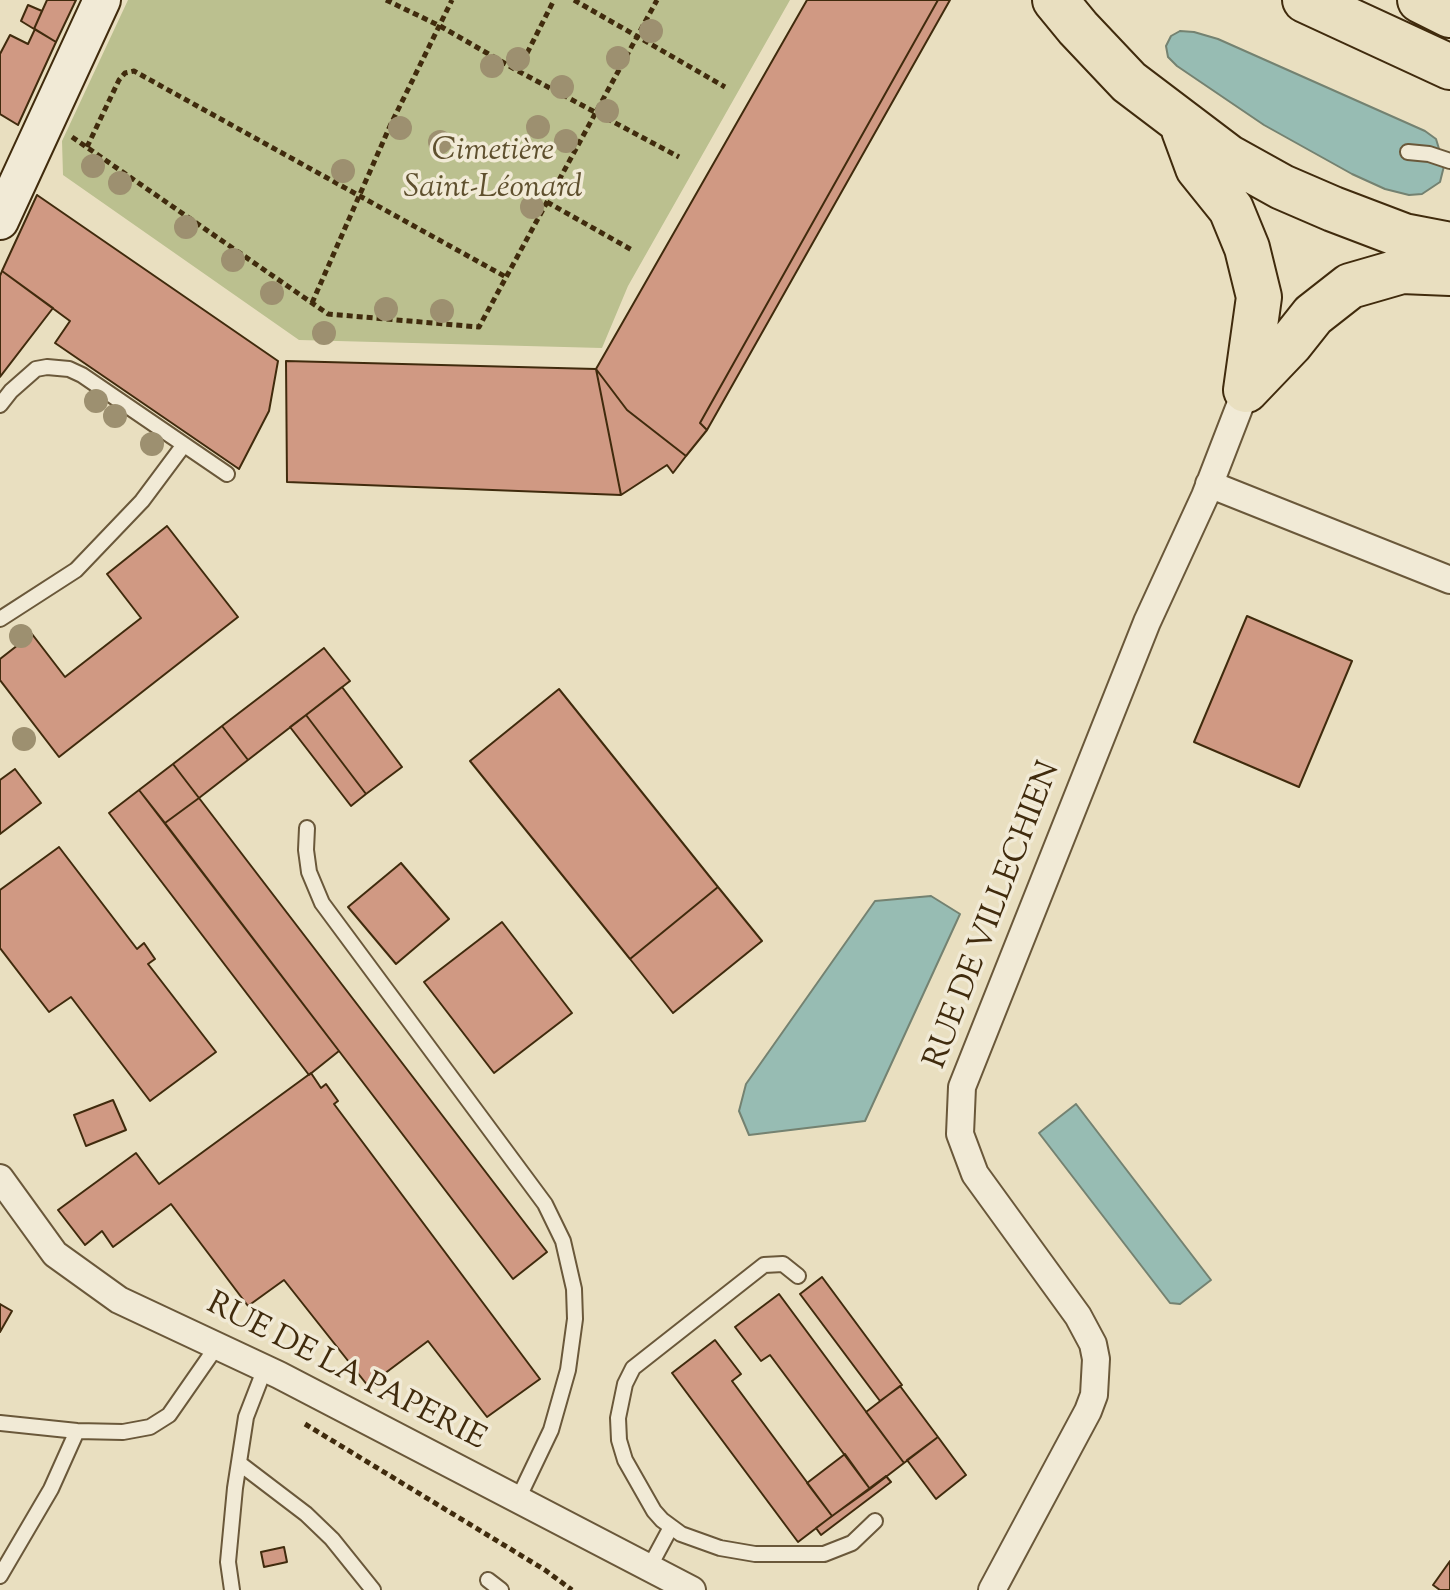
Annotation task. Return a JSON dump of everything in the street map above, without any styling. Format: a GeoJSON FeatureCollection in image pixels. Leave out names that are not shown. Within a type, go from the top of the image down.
{"type":"FeatureCollection","features":[{"type":"Feature","properties":{"kind":"highway"},"geometry":{"type":"LineString","coordinates":[[1055,0],[1129,82],[1228,157],[1282,187],[1404,236],[1450,245]]}},
{"type":"Feature","properties":{"kind":"highway"},"geometry":{"type":"LineString","coordinates":[[1305,0],[1450,67]]}},
{"type":"Feature","properties":{"kind":"highway"},"geometry":{"type":"LineString","coordinates":[[1420,0],[1450,15]]}},
{"type":"Feature","properties":{"kind":"highway"},"geometry":{"type":"LineString","coordinates":[[1182,124],[1198,168],[1231,209],[1247,248],[1259,297],[1246,390]]}},
{"type":"Feature","properties":{"kind":"highway"},"geometry":{"type":"LineString","coordinates":[[1246,390],[1313,315],[1350,286],[1402,271],[1450,273]]}},
{"type":"Feature","properties":{"kind":"street"},"geometry":{"type":"LineString","coordinates":[[0,221],[102,0]]}},
{"type":"Feature","properties":{"kind":"street","name":"RUE DE VILLECHIEN"},"geometry":{"type":"LineString","coordinates":[[992,1590],[1088,1411],[1094,1395],[1096,1359],[1093,1344],[1078,1316],[975,1174],[960,1134],[962,1087],[1147,622],[1209,484],[1246,390]]}},
{"type":"Feature","properties":{"kind":"street"},"geometry":{"type":"LineString","coordinates":[[1209,484],[1450,580]]}},
{"type":"Feature","properties":{"kind":"street","name":"RUE DE LA PAPERIE"},"geometry":{"type":"LineString","coordinates":[[2,1185],[55,1254],[119,1300],[265,1368],[692,1590]]}},
{"type":"Feature","properties":{"kind":"lane"},"geometry":{"type":"LineString","coordinates":[[1408,152],[1429,154],[1450,161]]}},
{"type":"Feature","properties":{"kind":"lane"},"geometry":{"type":"LineString","coordinates":[[0,405],[36,369],[69,369],[227,474]]}},
{"type":"Feature","properties":{"kind":"lane"},"geometry":{"type":"LineString","coordinates":[[0,619],[76,570],[142,501],[183,446]]}},
{"type":"Feature","properties":{"kind":"lane"},"geometry":{"type":"LineString","coordinates":[[307,828],[309,872],[322,903],[545,1204],[563,1241],[574,1289],[575,1319],[568,1370],[551,1430],[518,1499]]}},
{"type":"Feature","properties":{"kind":"lane"},"geometry":{"type":"LineString","coordinates":[[798,1276],[783,1264],[764,1265],[633,1368],[620,1401],[619,1440],[625,1460],[654,1511],[671,1527],[692,1539],[720,1548],[755,1554],[811,1556],[838,1550],[852,1543],[875,1521]]}},
{"type":"Feature","properties":{"kind":"lane"},"geometry":{"type":"LineString","coordinates":[[0,1423],[77,1431],[123,1432],[150,1427],[169,1415],[217,1346]]}},
{"type":"Feature","properties":{"kind":"lane"},"geometry":{"type":"LineString","coordinates":[[232,1590],[228,1562],[239,1463],[246,1417],[265,1368]]}},
{"type":"Feature","properties":{"kind":"lane"},"geometry":{"type":"LineString","coordinates":[[0,1576],[51,1489],[77,1431]]}},
{"type":"Feature","properties":{"kind":"lane"},"geometry":{"type":"LineString","coordinates":[[239,1463],[306,1514],[373,1590]]}},
{"type":"Feature","properties":{"kind":"lane"},"geometry":{"type":"LineString","coordinates":[[649,1568],[671,1527]]}},
{"type":"Feature","properties":{"kind":"lane"},"geometry":{"type":"LineString","coordinates":[[488,1580],[501,1590]]}},
{"type":"Feature","properties":{"kind":"path"},"geometry":{"type":"LineString","coordinates":[[386,0],[440,26],[679,157]]}},
{"type":"Feature","properties":{"kind":"path"},"geometry":{"type":"LineString","coordinates":[[312,303],[359,195],[452,0]]}},
{"type":"Feature","properties":{"kind":"path"},"geometry":{"type":"LineString","coordinates":[[518,71],[554,0]]}},
{"type":"Feature","properties":{"kind":"path"},"geometry":{"type":"LineString","coordinates":[[574,0],[725,87]]}},
{"type":"Feature","properties":{"kind":"path"},"geometry":{"type":"LineString","coordinates":[[66,133],[328,314],[479,327],[657,0]]}},
{"type":"Feature","properties":{"kind":"path"},"geometry":{"type":"LineString","coordinates":[[87,147],[122,76],[134,71],[506,277]]}},
{"type":"Feature","properties":{"kind":"path"},"geometry":{"type":"LineString","coordinates":[[547,202],[632,250]]}},
{"type":"Feature","properties":{"kind":"path"},"geometry":{"type":"LineString","coordinates":[[303,1423],[545,1570],[572,1590]]}},
{"type":"Feature","properties":{"kind":"green space","name":"Cimetière Saint-Léonard"},"geometry":{"type":"Polygon","coordinates":[[[128,0],[790,0],[628,286],[602,348],[299,340],[63,175],[62,141],[128,0]]]}},
{"type":"Feature","properties":{"kind":"water"},"geometry":{"type":"Polygon","coordinates":[[[1180,31],[1218,39],[1425,131],[1436,139],[1440,152],[1444,166],[1440,182],[1422,194],[1409,195],[1385,189],[1264,125],[1168,57],[1166,46],[1171,36],[1180,31]]]}},
{"type":"Feature","properties":{"kind":"water"},"geometry":{"type":"Polygon","coordinates":[[[931,896],[960,914],[865,1121],[749,1135],[739,1111],[746,1084],[875,901],[931,896]]]}},
{"type":"Feature","properties":{"kind":"water"},"geometry":{"type":"Polygon","coordinates":[[[1076,1104],[1211,1280],[1180,1304],[1170,1303],[1039,1133],[1076,1104]]]}},
{"type":"Feature","properties":{"kind":"building"},"geometry":{"type":"Polygon","coordinates":[[[47,0],[76,0],[56,42],[34,29],[47,0]]]}},
{"type":"Feature","properties":{"kind":"building"},"geometry":{"type":"Polygon","coordinates":[[[807,0],[938,0],[700,423],[707,430],[686,456],[627,410],[596,369],[807,0]]]}},
{"type":"Feature","properties":{"kind":"building"},"geometry":{"type":"Polygon","coordinates":[[[938,0],[950,0],[707,430],[700,423],[938,0]]]}},
{"type":"Feature","properties":{"kind":"building"},"geometry":{"type":"Polygon","coordinates":[[[28,5],[42,11],[34,29],[21,21],[28,5]]]}},
{"type":"Feature","properties":{"kind":"building"},"geometry":{"type":"Polygon","coordinates":[[[35,29],[56,42],[18,125],[0,114],[0,54],[10,35],[28,44],[35,29]]]}},
{"type":"Feature","properties":{"kind":"building"},"geometry":{"type":"Polygon","coordinates":[[[37,195],[278,361],[269,411],[239,469],[55,343],[70,321],[2,271],[37,195]]]}},
{"type":"Feature","properties":{"kind":"building"},"geometry":{"type":"Polygon","coordinates":[[[2,271],[53,308],[0,377],[0,276],[2,271]]]}},
{"type":"Feature","properties":{"kind":"building"},"geometry":{"type":"Polygon","coordinates":[[[286,361],[596,369],[621,495],[287,482],[286,361]]]}},
{"type":"Feature","properties":{"kind":"building"},"geometry":{"type":"Polygon","coordinates":[[[596,369],[627,410],[686,456],[673,473],[667,465],[621,495],[596,369]]]}},
{"type":"Feature","properties":{"kind":"building"},"geometry":{"type":"Polygon","coordinates":[[[167,526],[238,617],[59,757],[0,680],[0,659],[32,634],[65,677],[141,618],[107,574],[167,526]]]}},
{"type":"Feature","properties":{"kind":"building"},"geometry":{"type":"Polygon","coordinates":[[[1247,616],[1352,661],[1299,787],[1194,742],[1247,616]]]}},
{"type":"Feature","properties":{"kind":"building"},"geometry":{"type":"Polygon","coordinates":[[[324,648],[350,681],[248,760],[222,726],[324,648]]]}},
{"type":"Feature","properties":{"kind":"building"},"geometry":{"type":"Polygon","coordinates":[[[342,687],[402,767],[366,794],[306,715],[342,687]]]}},
{"type":"Feature","properties":{"kind":"building"},"geometry":{"type":"Polygon","coordinates":[[[559,689],[718,887],[630,959],[470,761],[559,689]]]}},
{"type":"Feature","properties":{"kind":"building"},"geometry":{"type":"Polygon","coordinates":[[[306,715],[366,794],[351,806],[290,727],[306,715]]]}},
{"type":"Feature","properties":{"kind":"building"},"geometry":{"type":"Polygon","coordinates":[[[222,726],[248,760],[199,798],[173,764],[222,726]]]}},
{"type":"Feature","properties":{"kind":"building"},"geometry":{"type":"Polygon","coordinates":[[[173,764],[199,798],[165,823],[139,790],[173,764]]]}},
{"type":"Feature","properties":{"kind":"building"},"geometry":{"type":"Polygon","coordinates":[[[15,769],[41,803],[0,834],[0,780],[15,769]]]}},
{"type":"Feature","properties":{"kind":"building"},"geometry":{"type":"Polygon","coordinates":[[[139,790],[339,1051],[309,1075],[109,813],[139,790]]]}},
{"type":"Feature","properties":{"kind":"building"},"geometry":{"type":"Polygon","coordinates":[[[199,798],[547,1252],[513,1279],[165,823],[199,798]]]}},
{"type":"Feature","properties":{"kind":"building"},"geometry":{"type":"Polygon","coordinates":[[[59,847],[137,949],[144,943],[155,959],[148,964],[216,1052],[150,1101],[71,997],[49,1012],[0,948],[0,890],[59,847]]]}},
{"type":"Feature","properties":{"kind":"building"},"geometry":{"type":"Polygon","coordinates":[[[401,863],[449,919],[396,964],[348,907],[401,863]]]}},
{"type":"Feature","properties":{"kind":"building"},"geometry":{"type":"Polygon","coordinates":[[[718,887],[762,941],[673,1013],[630,959],[718,887]]]}},
{"type":"Feature","properties":{"kind":"building"},"geometry":{"type":"Polygon","coordinates":[[[502,922],[572,1013],[494,1073],[424,982],[502,922]]]}},
{"type":"Feature","properties":{"kind":"building"},"geometry":{"type":"Polygon","coordinates":[[[311,1073],[321,1088],[326,1084],[338,1101],[334,1104],[540,1379],[487,1417],[428,1341],[368,1386],[284,1280],[248,1306],[171,1204],[113,1247],[102,1231],[85,1245],[58,1210],[136,1153],[159,1184],[311,1073]]]}},
{"type":"Feature","properties":{"kind":"building"},"geometry":{"type":"Polygon","coordinates":[[[113,1100],[126,1130],[86,1146],[74,1115],[113,1100]]]}},
{"type":"Feature","properties":{"kind":"building"},"geometry":{"type":"Polygon","coordinates":[[[822,1277],[902,1385],[880,1401],[800,1294],[822,1277]]]}},
{"type":"Feature","properties":{"kind":"building"},"geometry":{"type":"Polygon","coordinates":[[[779,1294],[904,1463],[870,1489],[770,1355],[761,1361],[735,1327],[779,1294]]]}},
{"type":"Feature","properties":{"kind":"building"},"geometry":{"type":"Polygon","coordinates":[[[0,1304],[12,1311],[0,1332],[0,1304]]]}},
{"type":"Feature","properties":{"kind":"building"},"geometry":{"type":"Polygon","coordinates":[[[715,1340],[741,1374],[732,1381],[832,1516],[798,1542],[672,1373],[715,1340]]]}},
{"type":"Feature","properties":{"kind":"building"},"geometry":{"type":"Polygon","coordinates":[[[900,1386],[938,1437],[904,1463],[866,1412],[900,1386]]]}},
{"type":"Feature","properties":{"kind":"building"},"geometry":{"type":"Polygon","coordinates":[[[938,1437],[966,1475],[936,1499],[907,1460],[938,1437]]]}},
{"type":"Feature","properties":{"kind":"building"},"geometry":{"type":"Polygon","coordinates":[[[845,1454],[870,1489],[832,1516],[807,1483],[845,1454]]]}},
{"type":"Feature","properties":{"kind":"building"},"geometry":{"type":"Polygon","coordinates":[[[886,1476],[891,1482],[821,1535],[816,1528],[886,1476]]]}},
{"type":"Feature","properties":{"kind":"building"},"geometry":{"type":"Polygon","coordinates":[[[284,1547],[287,1562],[264,1567],[261,1552],[284,1547]]]}},
{"type":"Feature","properties":{"kind":"building"},"geometry":{"type":"Polygon","coordinates":[[[1450,1561],[1450,1590],[1440,1590],[1433,1585],[1450,1561]]]}}]}
